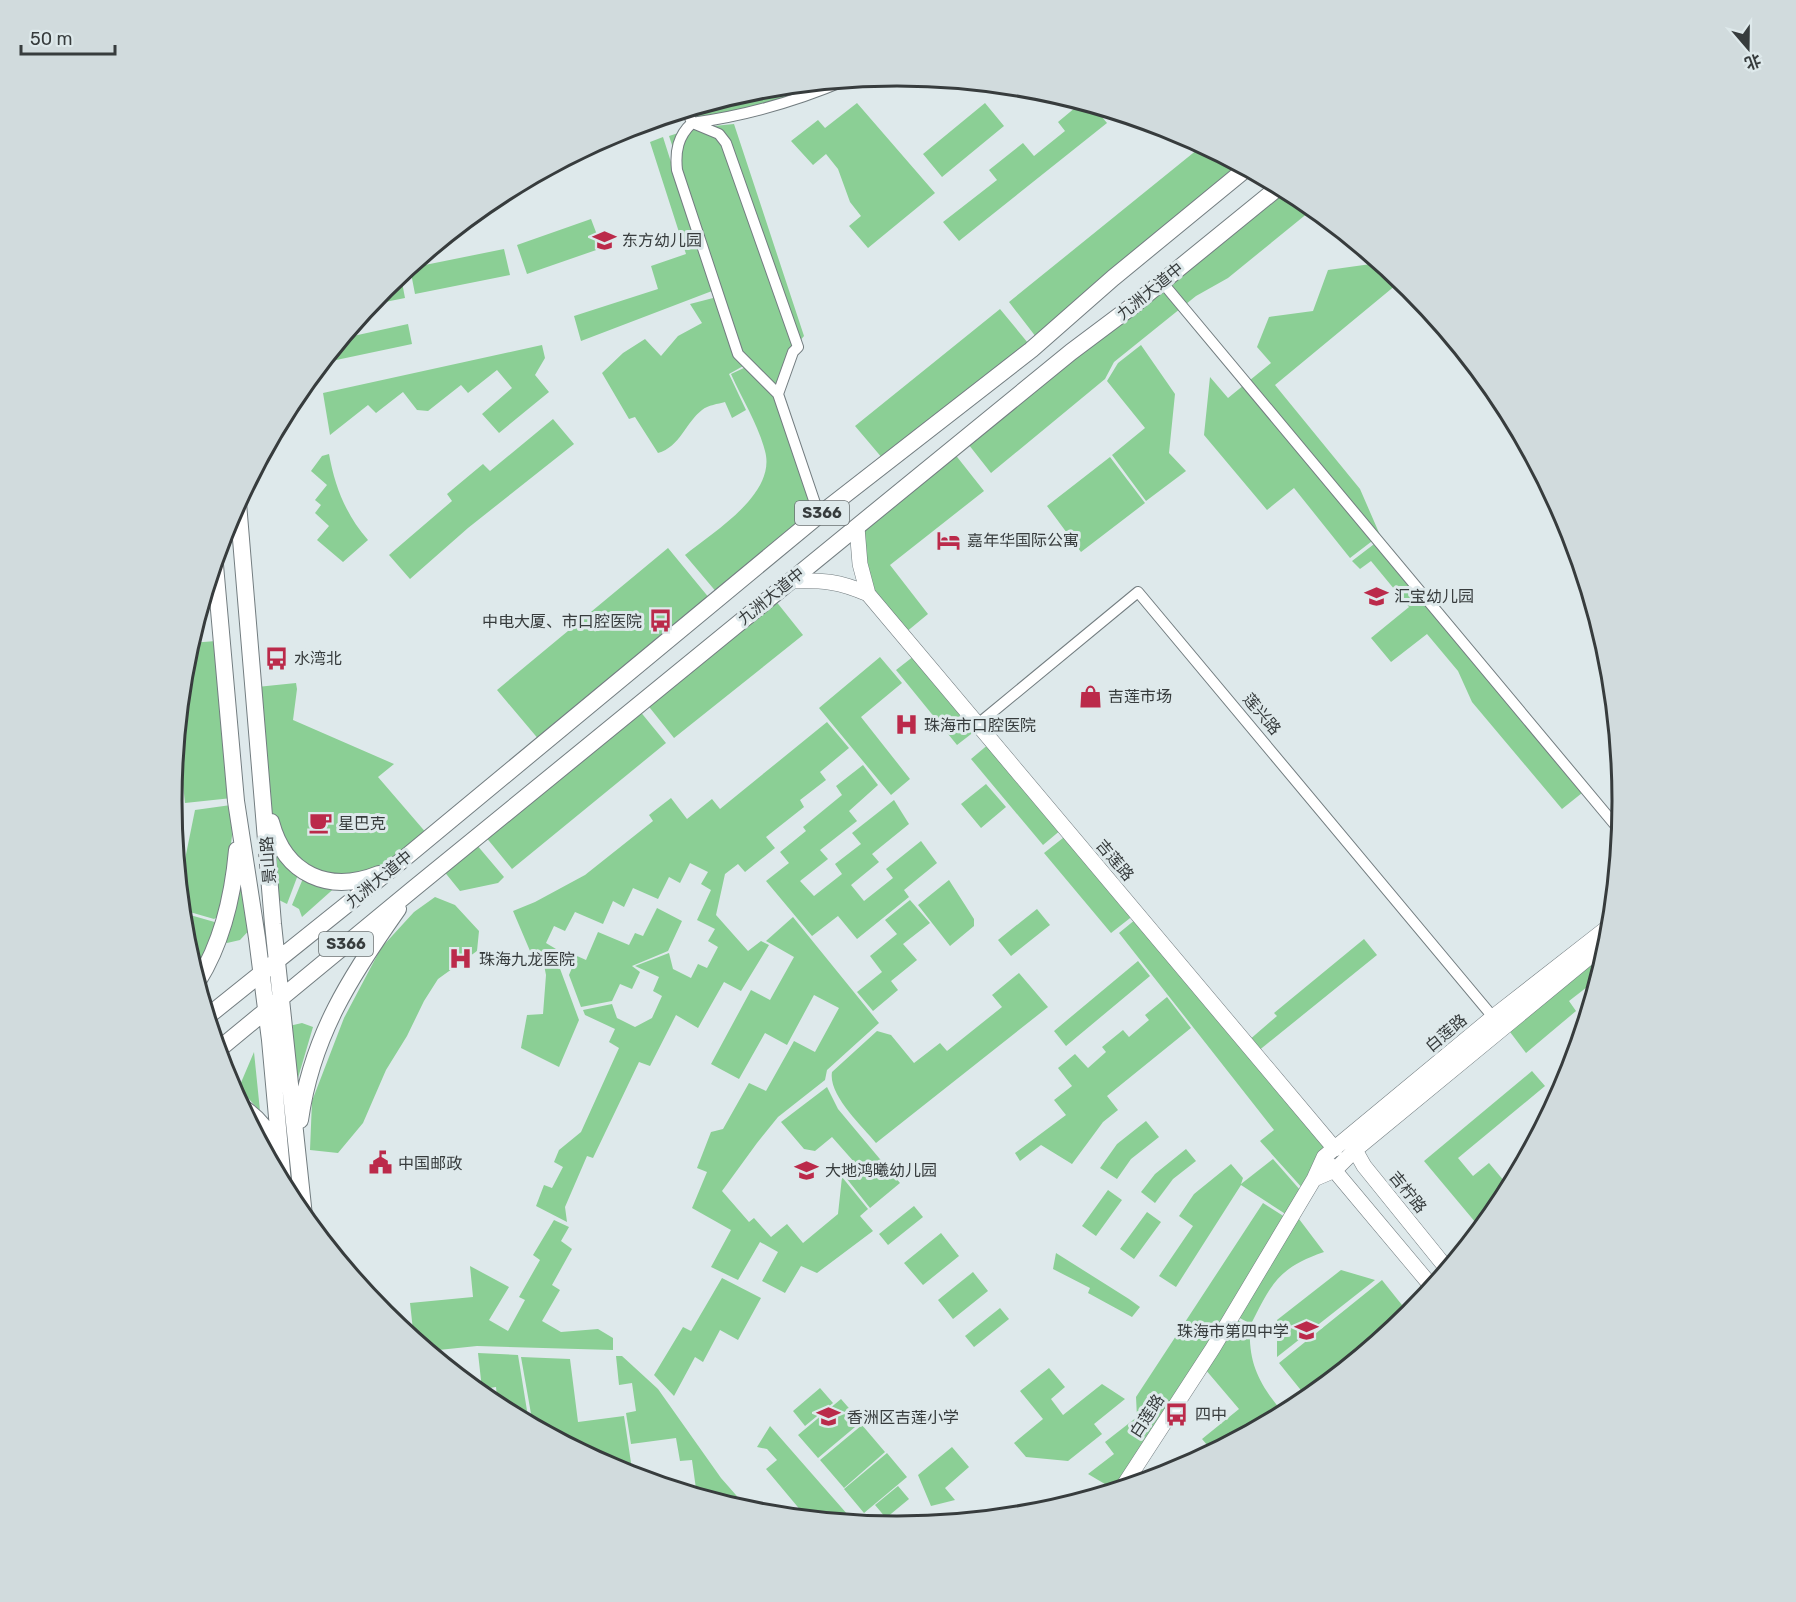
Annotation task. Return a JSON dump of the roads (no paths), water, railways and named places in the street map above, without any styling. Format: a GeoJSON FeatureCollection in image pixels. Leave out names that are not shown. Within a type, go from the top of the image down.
{"type":"FeatureCollection","features":[{"type":"Feature","properties":{"kind":"main road","name":"九洲大道中"},"geometry":{"type":"LineString","coordinates":[[262,973],[400,862],[819,515],[1031,350],[1113,278],[1241,173]]}},
{"type":"Feature","properties":{"kind":"main road","name":"九洲大道中"},"geometry":{"type":"LineString","coordinates":[[266,1011],[1062,359],[1273,192]]}},
{"type":"Feature","properties":{"kind":"main road","name":"景山路"},"geometry":{"type":"LineString","coordinates":[[240,521],[280,999],[302,1197]]}},
{"type":"Feature","properties":{"kind":"main road"},"geometry":{"type":"LineString","coordinates":[[857,527],[860,564],[868,594]]}},
{"type":"Feature","properties":{"kind":"main road"},"geometry":{"type":"LineString","coordinates":[[791,581],[818,580],[844,584],[868,594]]}},
{"type":"Feature","properties":{"kind":"main road","name":"景山路"},"geometry":{"type":"LineString","coordinates":[[217,583],[236,801],[262,973],[280,1163]]}},
{"type":"Feature","properties":{"kind":"main road","name":"吉莲路"},"geometry":{"type":"LineString","coordinates":[[868,594],[978,724],[1330,1153]]}},
{"type":"Feature","properties":{"kind":"main road"},"geometry":{"type":"LineString","coordinates":[[263,794],[273,832],[282,851],[292,864],[302,871],[328,880],[345,882],[364,880],[400,862]]}},
{"type":"Feature","properties":{"kind":"main road"},"geometry":{"type":"LineString","coordinates":[[203,970],[228,912],[237,848],[236,801]]}},
{"type":"Feature","properties":{"kind":"main road"},"geometry":{"type":"LineString","coordinates":[[298,1163],[304,1094],[311,1064],[328,1023],[342,993],[370,948],[412,890]]}},
{"type":"Feature","properties":{"kind":"main road","name":"白莲路"},"geometry":{"type":"LineString","coordinates":[[1128,1479],[1213,1348],[1330,1153],[1493,1017],[1601,932]]}},
{"type":"Feature","properties":{"kind":"main road","name":"白莲路"},"geometry":{"type":"LineString","coordinates":[[1314,1179],[1335,1170],[1355,1150],[1598,950]]}},
{"type":"Feature","properties":{"kind":"main road","name":"S366"},"geometry":{"type":"LineString","coordinates":[[214,1011],[262,973]]}},
{"type":"Feature","properties":{"kind":"main road","name":"S366"},"geometry":{"type":"LineString","coordinates":[[225,1044],[266,1011]]}},
{"type":"Feature","properties":{"kind":"main road"},"geometry":{"type":"LineString","coordinates":[[257,1119],[269,1134],[279,1154]]}},
{"type":"Feature","properties":{"kind":"main road"},"geometry":{"type":"LineString","coordinates":[[1355,1150],[1330,1153],[1335,1170],[1428,1282]]}},
{"type":"Feature","properties":{"kind":"main road","name":"吉柠路"},"geometry":{"type":"LineString","coordinates":[[1355,1150],[1364,1166],[1443,1264]]}},
{"type":"Feature","properties":{"kind":"street"},"geometry":{"type":"LineString","coordinates":[[819,515],[778,394],[738,354],[677,170],[678,143],[681,135],[692,123],[731,117],[824,90]]}},
{"type":"Feature","properties":{"kind":"street"},"geometry":{"type":"LineString","coordinates":[[690,117],[692,123],[719,134],[726,143],[798,347],[793,352],[778,394]]}},
{"type":"Feature","properties":{"kind":"street"},"geometry":{"type":"LineString","coordinates":[[1162,282],[1613,822]]}},
{"type":"Feature","properties":{"kind":"street","name":"莲兴路"},"geometry":{"type":"LineString","coordinates":[[978,724],[1138,592],[1493,1017]]}},
{"type":"Feature","properties":{"kind":"place","name":"东方幼儿园"},"geometry":{"type":"Point","coordinates":[604,240]}},
{"type":"Feature","properties":{"kind":"place","name":"嘉年华国际公寓"},"geometry":{"type":"Point","coordinates":[949,540]}},
{"type":"Feature","properties":{"kind":"place","name":"汇宝幼儿园"},"geometry":{"type":"Point","coordinates":[1376,596]}},
{"type":"Feature","properties":{"kind":"place","name":"中电大厦、市口腔医院"},"geometry":{"type":"Point","coordinates":[660,621]}},
{"type":"Feature","properties":{"kind":"place","name":"水湾北"},"geometry":{"type":"Point","coordinates":[276,658]}},
{"type":"Feature","properties":{"kind":"place","name":"吉莲市场"},"geometry":{"type":"Point","coordinates":[1090,696]}},
{"type":"Feature","properties":{"kind":"place","name":"珠海市口腔医院"},"geometry":{"type":"Point","coordinates":[906,725]}},
{"type":"Feature","properties":{"kind":"place","name":"星巴克"},"geometry":{"type":"Point","coordinates":[320,823]}},
{"type":"Feature","properties":{"kind":"place","name":"珠海九龙医院"},"geometry":{"type":"Point","coordinates":[461,959]}},
{"type":"Feature","properties":{"kind":"place","name":"中国邮政"},"geometry":{"type":"Point","coordinates":[380,1163]}},
{"type":"Feature","properties":{"kind":"place","name":"大地鸿曦幼儿园"},"geometry":{"type":"Point","coordinates":[807,1170]}},
{"type":"Feature","properties":{"kind":"place","name":"珠海市第四中学"},"geometry":{"type":"Point","coordinates":[1307,1331]}},
{"type":"Feature","properties":{"kind":"place","name":"四中"},"geometry":{"type":"Point","coordinates":[1177,1414]}},
{"type":"Feature","properties":{"kind":"place","name":"香洲区吉莲小学"},"geometry":{"type":"Point","coordinates":[829,1417]}}]}
